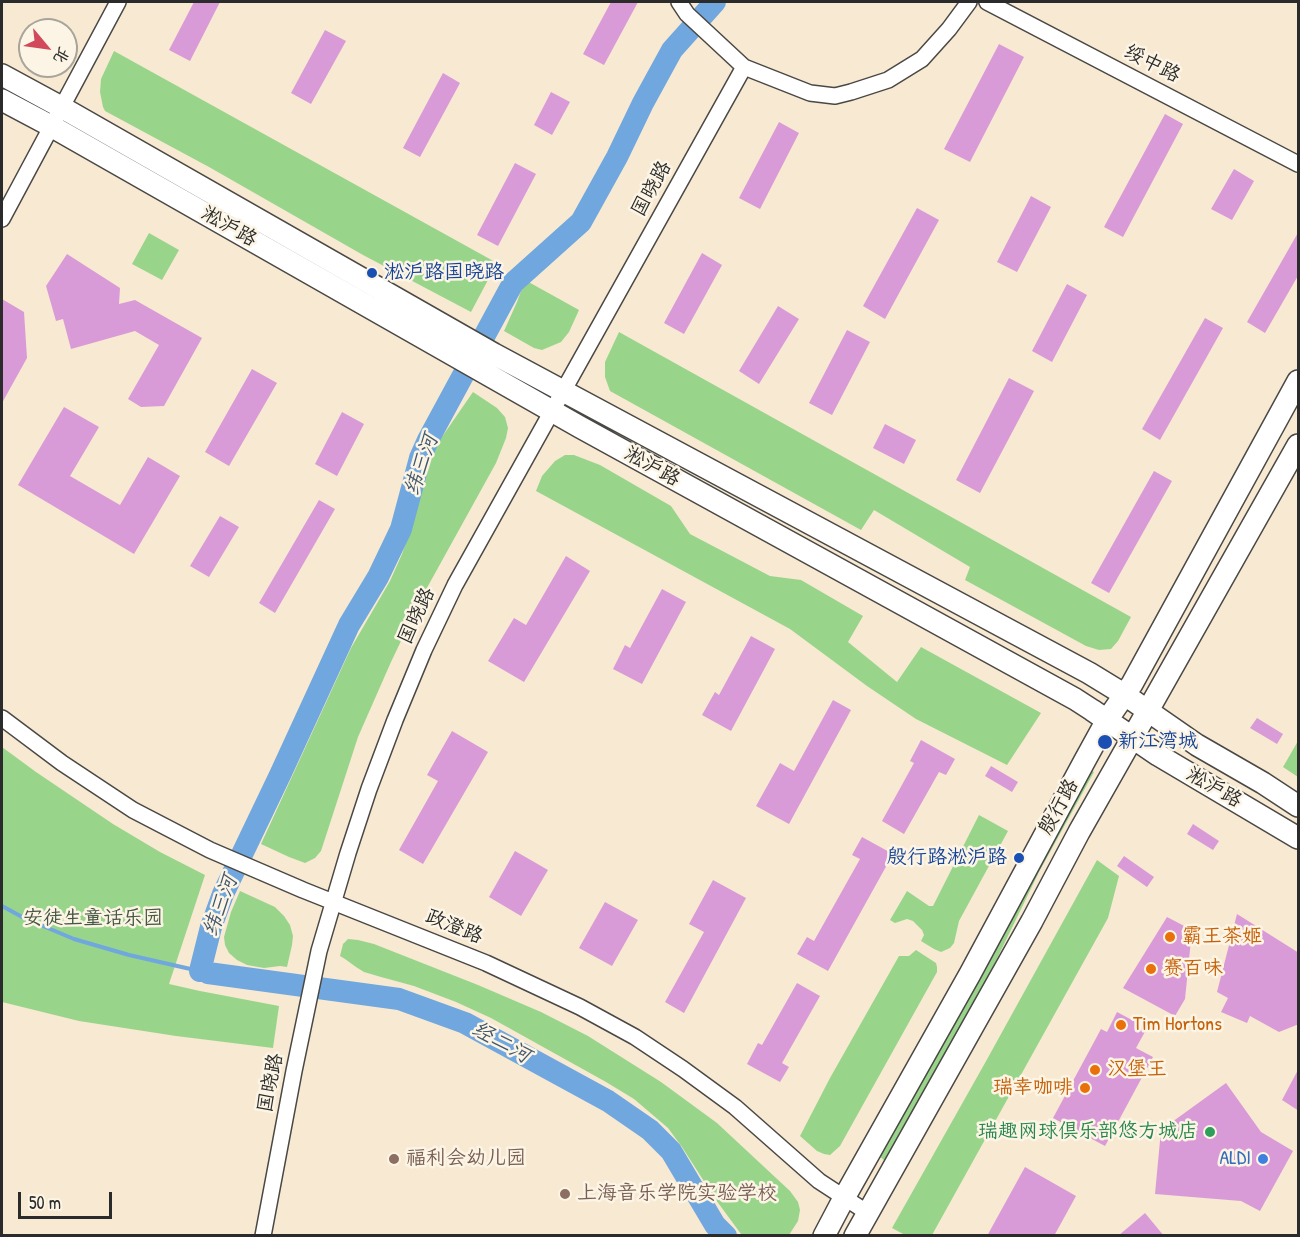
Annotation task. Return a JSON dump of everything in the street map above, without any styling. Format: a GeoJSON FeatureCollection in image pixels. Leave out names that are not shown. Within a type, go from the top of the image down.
{"type":"FeatureCollection","features":[{"type":"Feature","properties":{"kind":"main road","name":"淞沪路"},"geometry":{"type":"LineString","coordinates":[[2,75],[494,354],[1077,666],[1125,695],[1197,745],[1299,806]]}},
{"type":"Feature","properties":{"kind":"main road","name":"淞沪路"},"geometry":{"type":"LineString","coordinates":[[2,100],[552,411],[1075,699],[1187,773],[1299,838]]}},
{"type":"Feature","properties":{"kind":"main road","name":"殷行路"},"geometry":{"type":"LineString","coordinates":[[824,1236],[970,974],[1107,720],[1132,684],[1299,381]]}},
{"type":"Feature","properties":{"kind":"main road","name":"殷行路"},"geometry":{"type":"LineString","coordinates":[[855,1236],[1032,921],[1079,832],[1299,445]]}},
{"type":"Feature","properties":{"kind":"street"},"geometry":{"type":"LineString","coordinates":[[2,219],[118,2]]}},
{"type":"Feature","properties":{"kind":"street"},"geometry":{"type":"LineString","coordinates":[[679,2],[687,14],[744,67],[810,93],[835,96],[888,80],[922,59],[969,2]]}},
{"type":"Feature","properties":{"kind":"street","name":"绥中路"},"geometry":{"type":"LineString","coordinates":[[987,2],[1299,164]]}},
{"type":"Feature","properties":{"kind":"street","name":"国晓路"},"geometry":{"type":"LineString","coordinates":[[263,1236],[319,951],[369,789],[395,720],[424,650],[455,585],[744,67]]}},
{"type":"Feature","properties":{"kind":"street","name":"政澄路"},"geometry":{"type":"LineString","coordinates":[[2,718],[62,763],[134,810],[210,850],[254,870],[486,963],[580,1007],[635,1037],[735,1107],[819,1181],[868,1213]]}},
{"type":"Feature","properties":{"kind":"green space"},"geometry":{"type":"Polygon","coordinates":[[[114,51],[497,263],[471,312],[363,255],[105,111],[100,92],[101,79],[114,51]]]}},
{"type":"Feature","properties":{"kind":"green space"},"geometry":{"type":"Polygon","coordinates":[[[149,233],[179,250],[162,280],[132,264],[149,233]]]}},
{"type":"Feature","properties":{"kind":"green space"},"geometry":{"type":"Polygon","coordinates":[[[525,280],[579,310],[569,332],[561,342],[542,350],[504,331],[525,280]]]}},
{"type":"Feature","properties":{"kind":"green space"},"geometry":{"type":"Polygon","coordinates":[[[619,332],[1131,617],[1118,641],[1111,649],[1099,650],[1086,646],[965,580],[970,567],[874,510],[861,530],[610,391],[605,377],[605,362],[619,332]]]}},
{"type":"Feature","properties":{"kind":"green space"},"geometry":{"type":"Polygon","coordinates":[[[473,392],[497,408],[505,417],[508,428],[506,438],[496,463],[423,595],[391,662],[358,737],[321,851],[315,858],[305,863],[289,857],[261,844],[351,648],[390,581],[402,554],[413,523],[428,459],[473,392]]]}},
{"type":"Feature","properties":{"kind":"green space"},"geometry":{"type":"Polygon","coordinates":[[[565,455],[574,455],[600,465],[671,506],[690,534],[770,576],[801,580],[863,616],[848,642],[897,682],[921,647],[1041,713],[1007,765],[916,719],[790,629],[536,491],[542,476],[555,461],[565,455]]]}},
{"type":"Feature","properties":{"kind":"green space"},"geometry":{"type":"Polygon","coordinates":[[[1298,741],[1298,777],[1283,767],[1298,741]]]}},
{"type":"Feature","properties":{"kind":"green space","name":"安徒生童话乐园"},"geometry":{"type":"Polygon","coordinates":[[[2,747],[113,824],[205,875],[169,984],[279,1006],[273,1048],[79,1021],[2,1002],[2,747]]]}},
{"type":"Feature","properties":{"kind":"green space"},"geometry":{"type":"Polygon","coordinates":[[[1090,770],[1094,772],[1039,872],[974,1006],[889,1161],[884,1160],[879,1156],[1090,770]]]}},
{"type":"Feature","properties":{"kind":"green space"},"geometry":{"type":"Polygon","coordinates":[[[979,815],[1008,831],[959,921],[954,943],[950,948],[941,952],[921,941],[924,935],[922,930],[913,921],[907,919],[895,923],[890,920],[907,891],[929,906],[933,906],[979,815]]]}},
{"type":"Feature","properties":{"kind":"green space"},"geometry":{"type":"Polygon","coordinates":[[[1097,860],[1119,876],[1108,918],[932,1235],[905,1235],[892,1228],[1097,860]]]}},
{"type":"Feature","properties":{"kind":"green space"},"geometry":{"type":"Polygon","coordinates":[[[240,891],[275,907],[290,925],[293,936],[287,967],[264,968],[247,965],[229,953],[224,937],[240,891]]]}},
{"type":"Feature","properties":{"kind":"green space"},"geometry":{"type":"Polygon","coordinates":[[[348,939],[374,944],[541,1012],[588,1036],[661,1082],[717,1123],[790,1191],[798,1202],[800,1210],[798,1221],[789,1235],[743,1236],[668,1128],[634,1099],[491,1018],[414,986],[364,972],[340,956],[343,944],[348,939]]]}},
{"type":"Feature","properties":{"kind":"green space"},"geometry":{"type":"Polygon","coordinates":[[[916,950],[936,963],[937,972],[840,1146],[830,1155],[817,1151],[800,1136],[899,956],[909,956],[916,950]]]}},
{"type":"Feature","properties":{"kind":"building"},"geometry":{"type":"Polygon","coordinates":[[[194,2],[220,2],[190,61],[169,50],[194,2]]]}},
{"type":"Feature","properties":{"kind":"building"},"geometry":{"type":"Polygon","coordinates":[[[611,2],[638,2],[604,65],[583,54],[611,2]]]}},
{"type":"Feature","properties":{"kind":"building"},"geometry":{"type":"Polygon","coordinates":[[[325,30],[346,41],[311,104],[291,93],[325,30]]]}},
{"type":"Feature","properties":{"kind":"building"},"geometry":{"type":"Polygon","coordinates":[[[999,44],[1024,57],[970,162],[944,149],[999,44]]]}},
{"type":"Feature","properties":{"kind":"building"},"geometry":{"type":"Polygon","coordinates":[[[443,73],[460,83],[420,157],[403,148],[443,73]]]}},
{"type":"Feature","properties":{"kind":"building"},"geometry":{"type":"Polygon","coordinates":[[[551,92],[570,102],[552,135],[534,125],[551,92]]]}},
{"type":"Feature","properties":{"kind":"building"},"geometry":{"type":"Polygon","coordinates":[[[1165,114],[1183,124],[1123,237],[1104,227],[1165,114]]]}},
{"type":"Feature","properties":{"kind":"building"},"geometry":{"type":"Polygon","coordinates":[[[779,122],[799,133],[760,209],[739,198],[779,122]]]}},
{"type":"Feature","properties":{"kind":"building"},"geometry":{"type":"Polygon","coordinates":[[[515,163],[536,174],[498,246],[477,235],[515,163]]]}},
{"type":"Feature","properties":{"kind":"building"},"geometry":{"type":"Polygon","coordinates":[[[1234,169],[1254,181],[1232,220],[1211,209],[1234,169]]]}},
{"type":"Feature","properties":{"kind":"building"},"geometry":{"type":"Polygon","coordinates":[[[1031,196],[1051,207],[1017,272],[997,262],[1031,196]]]}},
{"type":"Feature","properties":{"kind":"building"},"geometry":{"type":"Polygon","coordinates":[[[917,208],[939,220],[885,319],[863,306],[917,208]]]}},
{"type":"Feature","properties":{"kind":"building"},"geometry":{"type":"Polygon","coordinates":[[[1299,231],[1299,274],[1265,333],[1247,322],[1299,231]]]}},
{"type":"Feature","properties":{"kind":"building"},"geometry":{"type":"Polygon","coordinates":[[[702,253],[722,265],[684,334],[664,323],[702,253]]]}},
{"type":"Feature","properties":{"kind":"building"},"geometry":{"type":"Polygon","coordinates":[[[67,254],[120,288],[119,304],[135,300],[202,338],[164,406],[141,407],[128,399],[159,345],[135,331],[71,349],[63,319],[56,321],[46,286],[67,254]]]}},
{"type":"Feature","properties":{"kind":"building"},"geometry":{"type":"Polygon","coordinates":[[[1067,284],[1087,295],[1052,362],[1032,351],[1067,284]]]}},
{"type":"Feature","properties":{"kind":"building"},"geometry":{"type":"Polygon","coordinates":[[[2,299],[24,312],[27,358],[2,403],[2,299]]]}},
{"type":"Feature","properties":{"kind":"building"},"geometry":{"type":"Polygon","coordinates":[[[778,306],[799,319],[759,384],[739,371],[778,306]]]}},
{"type":"Feature","properties":{"kind":"building"},"geometry":{"type":"Polygon","coordinates":[[[1205,318],[1223,328],[1160,440],[1142,429],[1205,318]]]}},
{"type":"Feature","properties":{"kind":"building"},"geometry":{"type":"Polygon","coordinates":[[[847,330],[870,342],[832,415],[809,403],[847,330]]]}},
{"type":"Feature","properties":{"kind":"building"},"geometry":{"type":"Polygon","coordinates":[[[252,369],[277,383],[229,466],[205,452],[252,369]]]}},
{"type":"Feature","properties":{"kind":"building"},"geometry":{"type":"Polygon","coordinates":[[[1009,378],[1034,391],[980,493],[956,480],[1009,378]]]}},
{"type":"Feature","properties":{"kind":"building"},"geometry":{"type":"Polygon","coordinates":[[[64,407],[99,427],[70,476],[120,505],[148,457],[180,476],[134,554],[18,485],[64,407]]]}},
{"type":"Feature","properties":{"kind":"building"},"geometry":{"type":"Polygon","coordinates":[[[342,412],[364,424],[337,476],[315,464],[342,412]]]}},
{"type":"Feature","properties":{"kind":"building"},"geometry":{"type":"Polygon","coordinates":[[[885,424],[916,440],[904,464],[873,448],[885,424]]]}},
{"type":"Feature","properties":{"kind":"building"},"geometry":{"type":"Polygon","coordinates":[[[1154,471],[1172,481],[1109,593],[1091,583],[1154,471]]]}},
{"type":"Feature","properties":{"kind":"building"},"geometry":{"type":"Polygon","coordinates":[[[319,500],[335,509],[275,613],[259,603],[319,500]]]}},
{"type":"Feature","properties":{"kind":"building"},"geometry":{"type":"Polygon","coordinates":[[[220,516],[239,527],[209,577],[190,566],[220,516]]]}},
{"type":"Feature","properties":{"kind":"building"},"geometry":{"type":"Polygon","coordinates":[[[566,556],[590,571],[524,682],[488,661],[514,618],[526,625],[566,556]]]}},
{"type":"Feature","properties":{"kind":"building"},"geometry":{"type":"Polygon","coordinates":[[[662,589],[686,602],[642,684],[613,669],[625,645],[630,648],[662,589]]]}},
{"type":"Feature","properties":{"kind":"building"},"geometry":{"type":"Polygon","coordinates":[[[751,636],[775,649],[731,731],[702,715],[715,692],[719,695],[751,636]]]}},
{"type":"Feature","properties":{"kind":"building"},"geometry":{"type":"Polygon","coordinates":[[[833,700],[851,710],[789,824],[756,806],[780,763],[794,771],[833,700]]]}},
{"type":"Feature","properties":{"kind":"building"},"geometry":{"type":"Polygon","coordinates":[[[1257,718],[1283,734],[1277,744],[1250,728],[1257,718]]]}},
{"type":"Feature","properties":{"kind":"building"},"geometry":{"type":"Polygon","coordinates":[[[452,731],[488,752],[423,864],[399,850],[438,781],[427,775],[452,731]]]}},
{"type":"Feature","properties":{"kind":"building"},"geometry":{"type":"Polygon","coordinates":[[[921,740],[955,759],[946,775],[939,772],[904,834],[882,821],[914,763],[910,761],[921,740]]]}},
{"type":"Feature","properties":{"kind":"building"},"geometry":{"type":"Polygon","coordinates":[[[991,766],[1018,782],[1012,792],[985,776],[991,766]]]}},
{"type":"Feature","properties":{"kind":"building"},"geometry":{"type":"Polygon","coordinates":[[[1193,824],[1219,841],[1213,850],[1187,834],[1193,824]]]}},
{"type":"Feature","properties":{"kind":"building"},"geometry":{"type":"Polygon","coordinates":[[[862,837],[893,854],[828,971],[797,954],[807,937],[814,941],[860,859],[852,855],[862,837]]]}},
{"type":"Feature","properties":{"kind":"building"},"geometry":{"type":"Polygon","coordinates":[[[515,851],[548,870],[521,916],[489,897],[515,851]]]}},
{"type":"Feature","properties":{"kind":"building"},"geometry":{"type":"Polygon","coordinates":[[[1124,856],[1154,877],[1147,887],[1117,866],[1124,856]]]}},
{"type":"Feature","properties":{"kind":"building"},"geometry":{"type":"Polygon","coordinates":[[[713,880],[746,898],[684,1013],[665,1002],[704,932],[689,924],[713,880]]]}},
{"type":"Feature","properties":{"kind":"building"},"geometry":{"type":"Polygon","coordinates":[[[605,902],[638,920],[612,966],[579,948],[605,902]]]}},
{"type":"Feature","properties":{"kind":"building"},"geometry":{"type":"Polygon","coordinates":[[[1237,914],[1299,953],[1299,1024],[1279,1032],[1250,1016],[1247,1023],[1221,1012],[1228,998],[1217,992],[1237,914]]]}},
{"type":"Feature","properties":{"kind":"building"},"geometry":{"type":"Polygon","coordinates":[[[1167,917],[1192,930],[1185,999],[1175,1016],[1123,988],[1167,917]]]}},
{"type":"Feature","properties":{"kind":"building"},"geometry":{"type":"Polygon","coordinates":[[[797,983],[820,996],[782,1063],[789,1067],[780,1082],[747,1064],[758,1043],[762,1045],[797,983]]]}},
{"type":"Feature","properties":{"kind":"building"},"geometry":{"type":"Polygon","coordinates":[[[1117,1012],[1147,1028],[1136,1048],[1153,1057],[1105,1146],[1053,1118],[1101,1029],[1107,1032],[1117,1012]]]}},
{"type":"Feature","properties":{"kind":"building"},"geometry":{"type":"Polygon","coordinates":[[[1299,1068],[1299,1111],[1282,1100],[1299,1068]]]}},
{"type":"Feature","properties":{"kind":"building"},"geometry":{"type":"Polygon","coordinates":[[[1226,1083],[1261,1132],[1293,1151],[1260,1211],[1241,1201],[1155,1194],[1161,1130],[1226,1083]]]}},
{"type":"Feature","properties":{"kind":"building"},"geometry":{"type":"Polygon","coordinates":[[[1025,1167],[1076,1196],[1054,1236],[987,1236],[1025,1167]]]}},
{"type":"Feature","properties":{"kind":"building"},"geometry":{"type":"Polygon","coordinates":[[[1145,1213],[1164,1236],[1118,1236],[1145,1213]]]}},
{"type":"Feature","properties":{"kind":"waterway","name":"纬三河"},"geometry":{"type":"LineString","coordinates":[[200,971],[211,927],[223,894],[349,625],[378,577],[401,529],[420,458],[428,440],[513,283],[581,222],[672,50],[715,2]]}},
{"type":"Feature","properties":{"kind":"waterway","name":"纬三河"},"geometry":{"type":"LineString","coordinates":[[2,906],[74,939],[129,955],[208,973]]}},
{"type":"Feature","properties":{"kind":"waterway","name":"经二河"},"geometry":{"type":"LineString","coordinates":[[208,973],[399,999],[465,1023],[608,1101],[650,1130],[671,1151],[715,1225],[726,1236]]}},
{"type":"Feature","properties":{"kind":"place","name":"淞沪路国晓路"},"geometry":{"type":"Point","coordinates":[372,273]}},
{"type":"Feature","properties":{"kind":"place","name":"新江湾城"},"geometry":{"type":"Point","coordinates":[1105,742]}},
{"type":"Feature","properties":{"kind":"place","name":"殷行路淞沪路"},"geometry":{"type":"Point","coordinates":[1019,858]}},
{"type":"Feature","properties":{"kind":"place","name":"霸王茶姬"},"geometry":{"type":"Point","coordinates":[1170,937]}},
{"type":"Feature","properties":{"kind":"place","name":"赛百味"},"geometry":{"type":"Point","coordinates":[1151,969]}},
{"type":"Feature","properties":{"kind":"place","name":"Tim Hortons"},"geometry":{"type":"Point","coordinates":[1121,1025]}},
{"type":"Feature","properties":{"kind":"place","name":"汉堡王"},"geometry":{"type":"Point","coordinates":[1095,1070]}},
{"type":"Feature","properties":{"kind":"place","name":"瑞幸咖啡"},"geometry":{"type":"Point","coordinates":[1085,1088]}},
{"type":"Feature","properties":{"kind":"place","name":"瑞趣网球俱乐部悠方城店"},"geometry":{"type":"Point","coordinates":[1210,1132]}},
{"type":"Feature","properties":{"kind":"place","name":"福利会幼儿园"},"geometry":{"type":"Point","coordinates":[394,1159]}},
{"type":"Feature","properties":{"kind":"place","name":"ALDI"},"geometry":{"type":"Point","coordinates":[1263,1159]}},
{"type":"Feature","properties":{"kind":"place","name":"上海音乐学院实验学校"},"geometry":{"type":"Point","coordinates":[565,1194]}}]}
